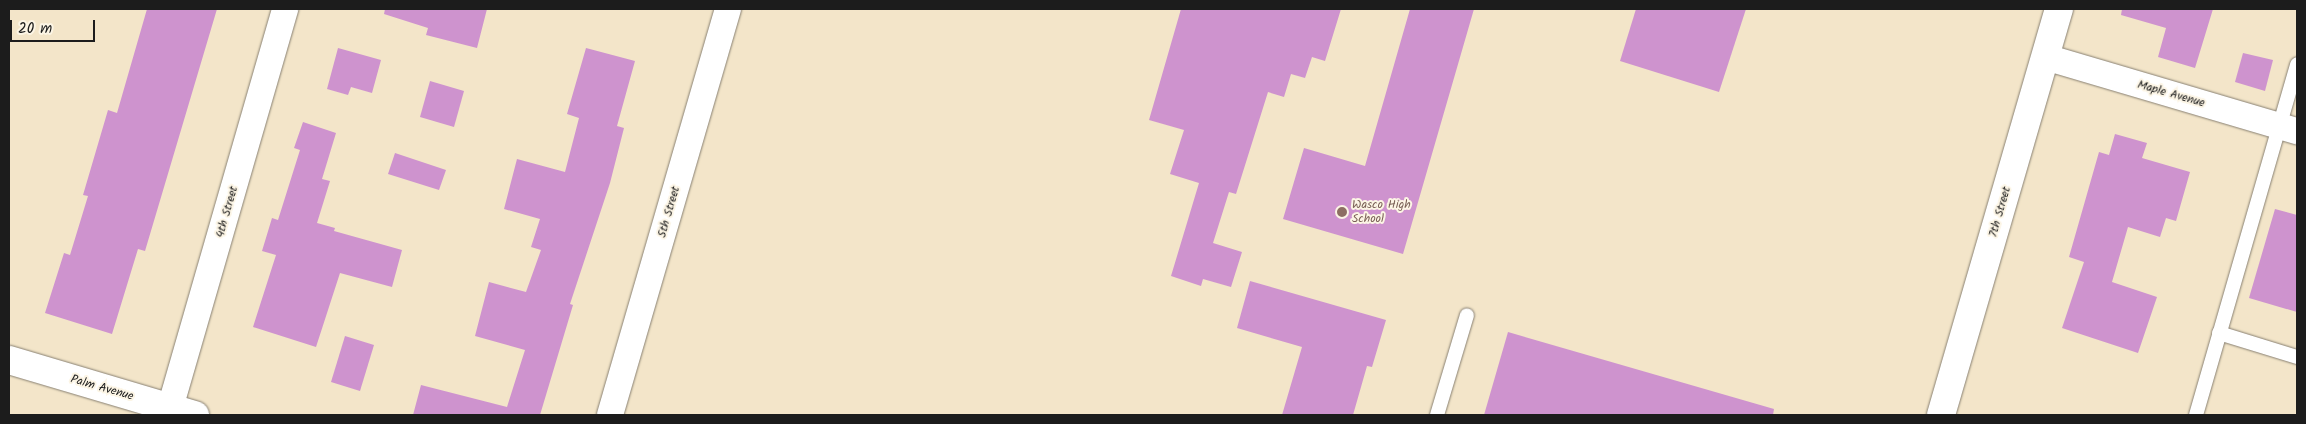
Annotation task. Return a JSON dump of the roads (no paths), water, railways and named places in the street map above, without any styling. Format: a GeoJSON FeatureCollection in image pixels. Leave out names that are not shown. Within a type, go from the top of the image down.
{"type":"FeatureCollection","features":[{"type":"Feature","properties":{"kind":"street","name":"4th Street"},"geometry":{"type":"LineString","coordinates":[[178,413],[285,9]]}},
{"type":"Feature","properties":{"kind":"street","name":"5th Street"},"geometry":{"type":"LineString","coordinates":[[610,415],[728,9]]}},
{"type":"Feature","properties":{"kind":"street","name":"7th Street"},"geometry":{"type":"LineString","coordinates":[[1941,415],[2059,9]]}},
{"type":"Feature","properties":{"kind":"street","name":"Maple Avenue"},"geometry":{"type":"LineString","coordinates":[[2045,57],[2288,129]]}},
{"type":"Feature","properties":{"kind":"street","name":"Palm Avenue"},"geometry":{"type":"LineString","coordinates":[[9,360],[178,413]]}},
{"type":"Feature","properties":{"kind":"lane"},"geometry":{"type":"LineString","coordinates":[[2196,415],[2219,333],[2288,129],[2297,64]]}},
{"type":"Feature","properties":{"kind":"lane"},"geometry":{"type":"LineString","coordinates":[[1437,415],[1466,315]]}},
{"type":"Feature","properties":{"kind":"lane"},"geometry":{"type":"LineString","coordinates":[[2219,333],[2297,357]]}},
{"type":"Feature","properties":{"kind":"place","name":"Wasco High School"},"geometry":{"type":"Point","coordinates":[1342,212]}}]}
